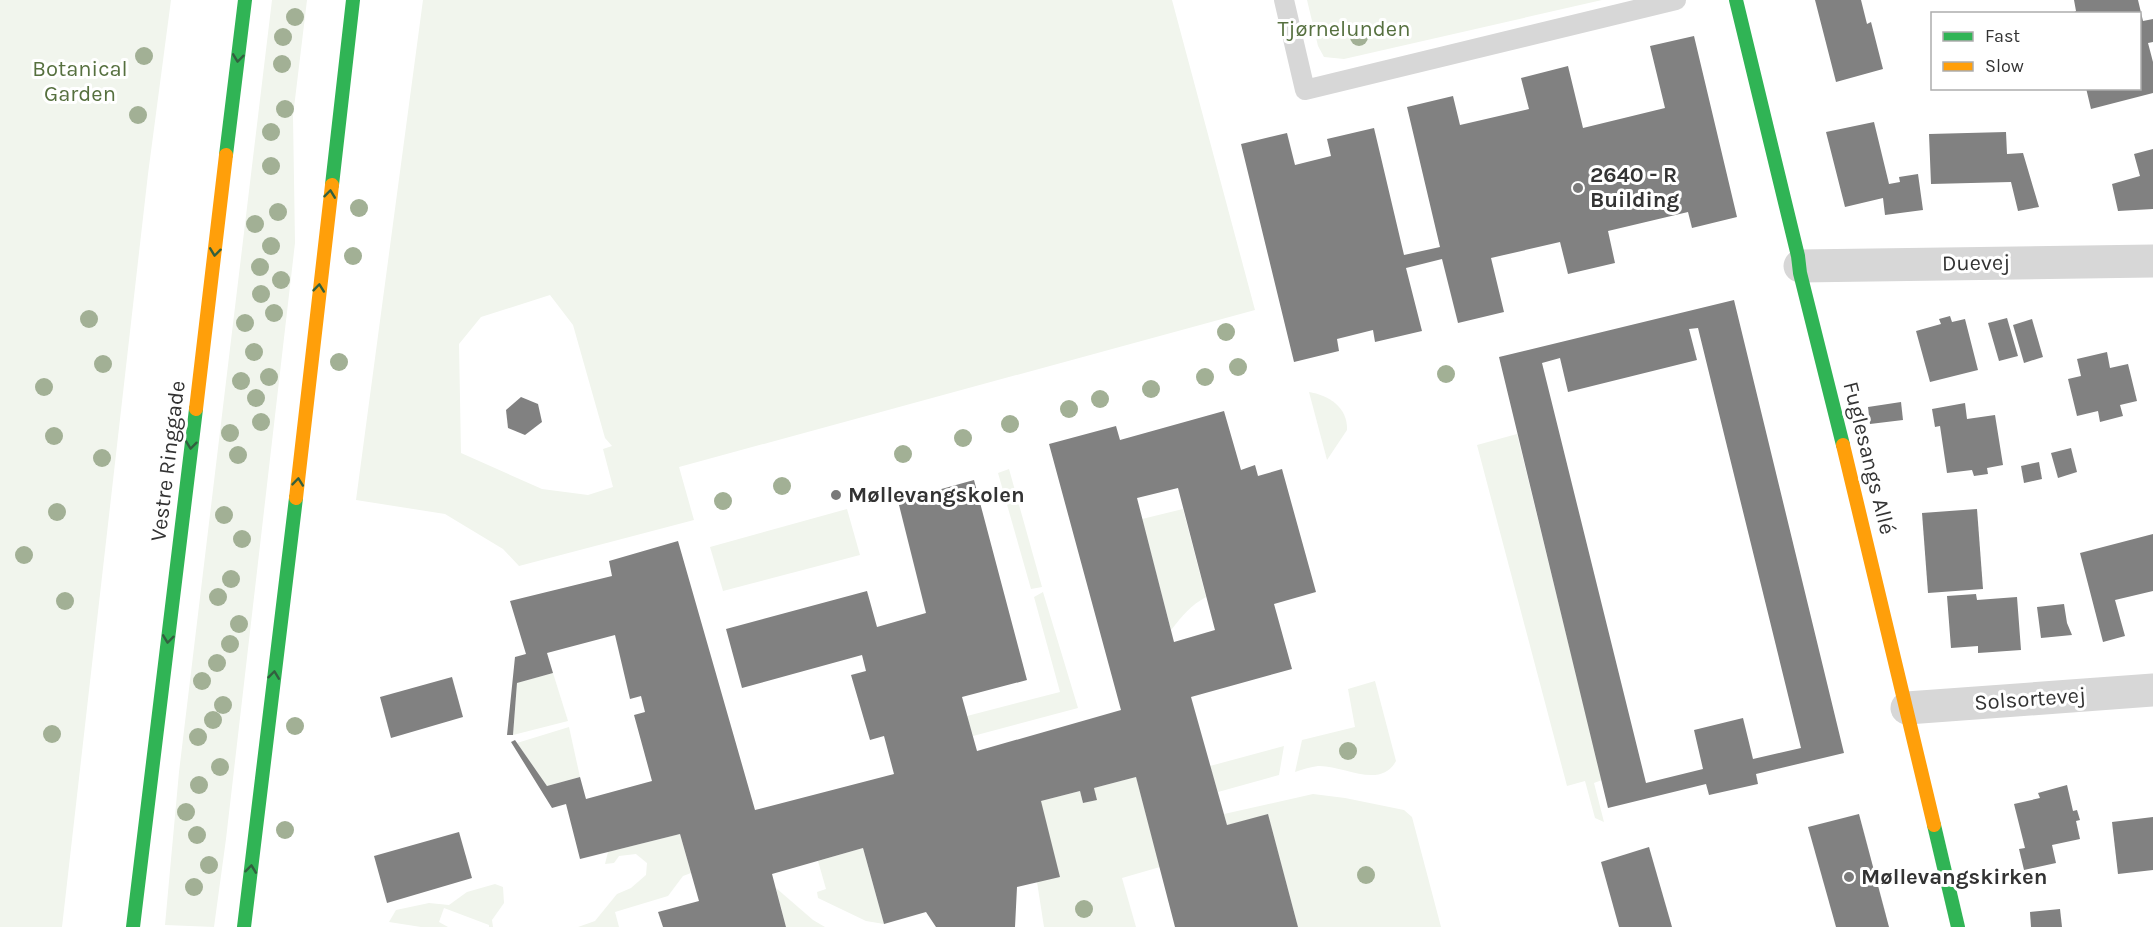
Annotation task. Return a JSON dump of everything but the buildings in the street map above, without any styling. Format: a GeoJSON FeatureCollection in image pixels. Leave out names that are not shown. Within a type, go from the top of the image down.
{"type":"FeatureCollection","features":[{"type":"Feature","properties":{"kind":"main road","name":"Vestre Ringgade"},"geometry":{"type":"LineString","coordinates":[[133,927],[245,0]]}},
{"type":"Feature","properties":{"kind":"main road"},"geometry":{"type":"LineString","coordinates":[[244,927],[353,0]]}},
{"type":"Feature","properties":{"kind":"main road","name":"Fuglesangs Allé"},"geometry":{"type":"LineString","coordinates":[[1736,0],[1958,927]]}},
{"type":"Feature","properties":{"kind":"street","name":"Duevej"},"geometry":{"type":"LineString","coordinates":[[1800,266],[2153,261]]}},
{"type":"Feature","properties":{"kind":"street","name":"Solsortevej"},"geometry":{"type":"LineString","coordinates":[[1907,708],[2153,690]]}},
{"type":"Feature","properties":{"kind":"lane"},"geometry":{"type":"LineString","coordinates":[[1284,0],[1305,90],[1677,0]]}},
{"type":"Feature","properties":{"kind":"green space","name":"Botanical Garden"},"geometry":{"type":"Polygon","coordinates":[[[0,0],[171,0],[148,174],[62,927],[0,927],[0,0]]]}},
{"type":"Feature","properties":{"kind":"green space"},"geometry":{"type":"Polygon","coordinates":[[[272,0],[307,0],[293,116],[295,243],[214,927],[165,925],[179,772],[272,0]]]}},
{"type":"Feature","properties":{"kind":"green space"},"geometry":{"type":"Polygon","coordinates":[[[423,0],[1172,0],[1255,310],[679,467],[694,520],[519,566],[503,549],[445,514],[356,500],[423,0]],[[550,295],[481,317],[459,344],[461,453],[542,489],[588,495],[613,487],[603,449],[612,446],[605,438],[573,325],[550,295]]]}},
{"type":"Feature","properties":{"kind":"green space","name":"Tjørnelunden"},"geometry":{"type":"Polygon","coordinates":[[[1307,0],[1602,0],[1344,59],[1324,57],[1318,46],[1307,0]]]}},
{"type":"Feature","properties":{"kind":"green space"},"geometry":{"type":"Polygon","coordinates":[[[1309,392],[1330,399],[1340,409],[1346,422],[1347,430],[1327,460],[1309,392]]]}},
{"type":"Feature","properties":{"kind":"green space"},"geometry":{"type":"Polygon","coordinates":[[[1517,434],[1602,780],[1594,783],[1604,822],[1595,818],[1585,781],[1567,786],[1477,445],[1517,434]]]}},
{"type":"Feature","properties":{"kind":"green space"},"geometry":{"type":"Polygon","coordinates":[[[1009,469],[1042,587],[1031,589],[998,473],[1009,469]]]}},
{"type":"Feature","properties":{"kind":"green space"},"geometry":{"type":"Polygon","coordinates":[[[847,509],[860,555],[723,591],[710,547],[847,509]]]}},
{"type":"Feature","properties":{"kind":"green space"},"geometry":{"type":"Polygon","coordinates":[[[1183,509],[1206,597],[1187,611],[1171,630],[1142,519],[1183,509]]]}},
{"type":"Feature","properties":{"kind":"green space"},"geometry":{"type":"Polygon","coordinates":[[[1043,592],[1078,708],[973,736],[967,716],[1060,692],[1034,597],[1043,592]]]}},
{"type":"Feature","properties":{"kind":"green space"},"geometry":{"type":"Polygon","coordinates":[[[553,673],[568,721],[513,735],[517,683],[553,673]]]}},
{"type":"Feature","properties":{"kind":"green space"},"geometry":{"type":"Polygon","coordinates":[[[1375,681],[1396,761],[1389,770],[1371,775],[1318,766],[1295,772],[1302,740],[1355,727],[1348,689],[1375,681]]]}},
{"type":"Feature","properties":{"kind":"green space"},"geometry":{"type":"Polygon","coordinates":[[[569,727],[580,777],[547,786],[517,743],[569,727]]]}},
{"type":"Feature","properties":{"kind":"green space"},"geometry":{"type":"Polygon","coordinates":[[[1284,746],[1279,775],[1218,792],[1210,766],[1284,746]]]}},
{"type":"Feature","properties":{"kind":"green space"},"geometry":{"type":"Polygon","coordinates":[[[1136,777],[1160,867],[1122,878],[1136,927],[1044,927],[1037,882],[1041,801],[1080,791],[1083,803],[1096,800],[1094,788],[1136,777]]]}},
{"type":"Feature","properties":{"kind":"green space"},"geometry":{"type":"Polygon","coordinates":[[[1313,794],[1404,810],[1412,817],[1441,927],[1298,927],[1268,815],[1227,825],[1224,814],[1313,794]]]}},
{"type":"Feature","properties":{"kind":"green space"},"geometry":{"type":"Polygon","coordinates":[[[680,834],[691,873],[683,876],[668,896],[615,912],[619,927],[578,927],[595,921],[617,894],[631,888],[646,875],[647,863],[636,854],[619,856],[614,863],[605,864],[608,852],[680,834]]]}},
{"type":"Feature","properties":{"kind":"green space"},"geometry":{"type":"Polygon","coordinates":[[[863,848],[884,924],[866,921],[818,898],[817,892],[826,889],[818,861],[863,848]]]}},
{"type":"Feature","properties":{"kind":"green space"},"geometry":{"type":"Polygon","coordinates":[[[495,884],[503,887],[504,903],[492,920],[493,927],[444,908],[439,922],[448,927],[421,927],[389,922],[396,910],[429,903],[449,905],[467,892],[495,884]]]}},
{"type":"Feature","properties":{"kind":"green space"},"geometry":{"type":"Polygon","coordinates":[[[776,888],[813,920],[825,927],[786,927],[776,888]]]}},
{"type":"Feature","properties":{"kind":"traffic: fast"},"geometry":{"type":"LineString","coordinates":[[226,155],[245,0]]}},
{"type":"Feature","properties":{"kind":"traffic: fast"},"geometry":{"type":"LineString","coordinates":[[332,185],[353,0]]}},
{"type":"Feature","properties":{"kind":"traffic: fast"},"geometry":{"type":"LineString","coordinates":[[1736,0],[1843,445]]}},
{"type":"Feature","properties":{"kind":"traffic: fast"},"geometry":{"type":"LineString","coordinates":[[133,927],[196,409]]}},
{"type":"Feature","properties":{"kind":"traffic: fast"},"geometry":{"type":"LineString","coordinates":[[244,927],[296,498]]}},
{"type":"Feature","properties":{"kind":"traffic: fast"},"geometry":{"type":"LineString","coordinates":[[1934,825],[1958,927]]}},
{"type":"Feature","properties":{"kind":"traffic: slow"},"geometry":{"type":"LineString","coordinates":[[196,409],[226,155]]}},
{"type":"Feature","properties":{"kind":"traffic: slow"},"geometry":{"type":"LineString","coordinates":[[296,498],[332,185]]}},
{"type":"Feature","properties":{"kind":"traffic: slow"},"geometry":{"type":"LineString","coordinates":[[1843,445],[1934,825]]}},
{"type":"Feature","properties":{"kind":"place","name":"2640 - R Building"},"geometry":{"type":"Point","coordinates":[1578,188]}},
{"type":"Feature","properties":{"kind":"place","name":"Møllevangskolen"},"geometry":{"type":"Point","coordinates":[836,495]}},
{"type":"Feature","properties":{"kind":"place","name":"Møllevangskirken"},"geometry":{"type":"Point","coordinates":[1849,877]}}]}
